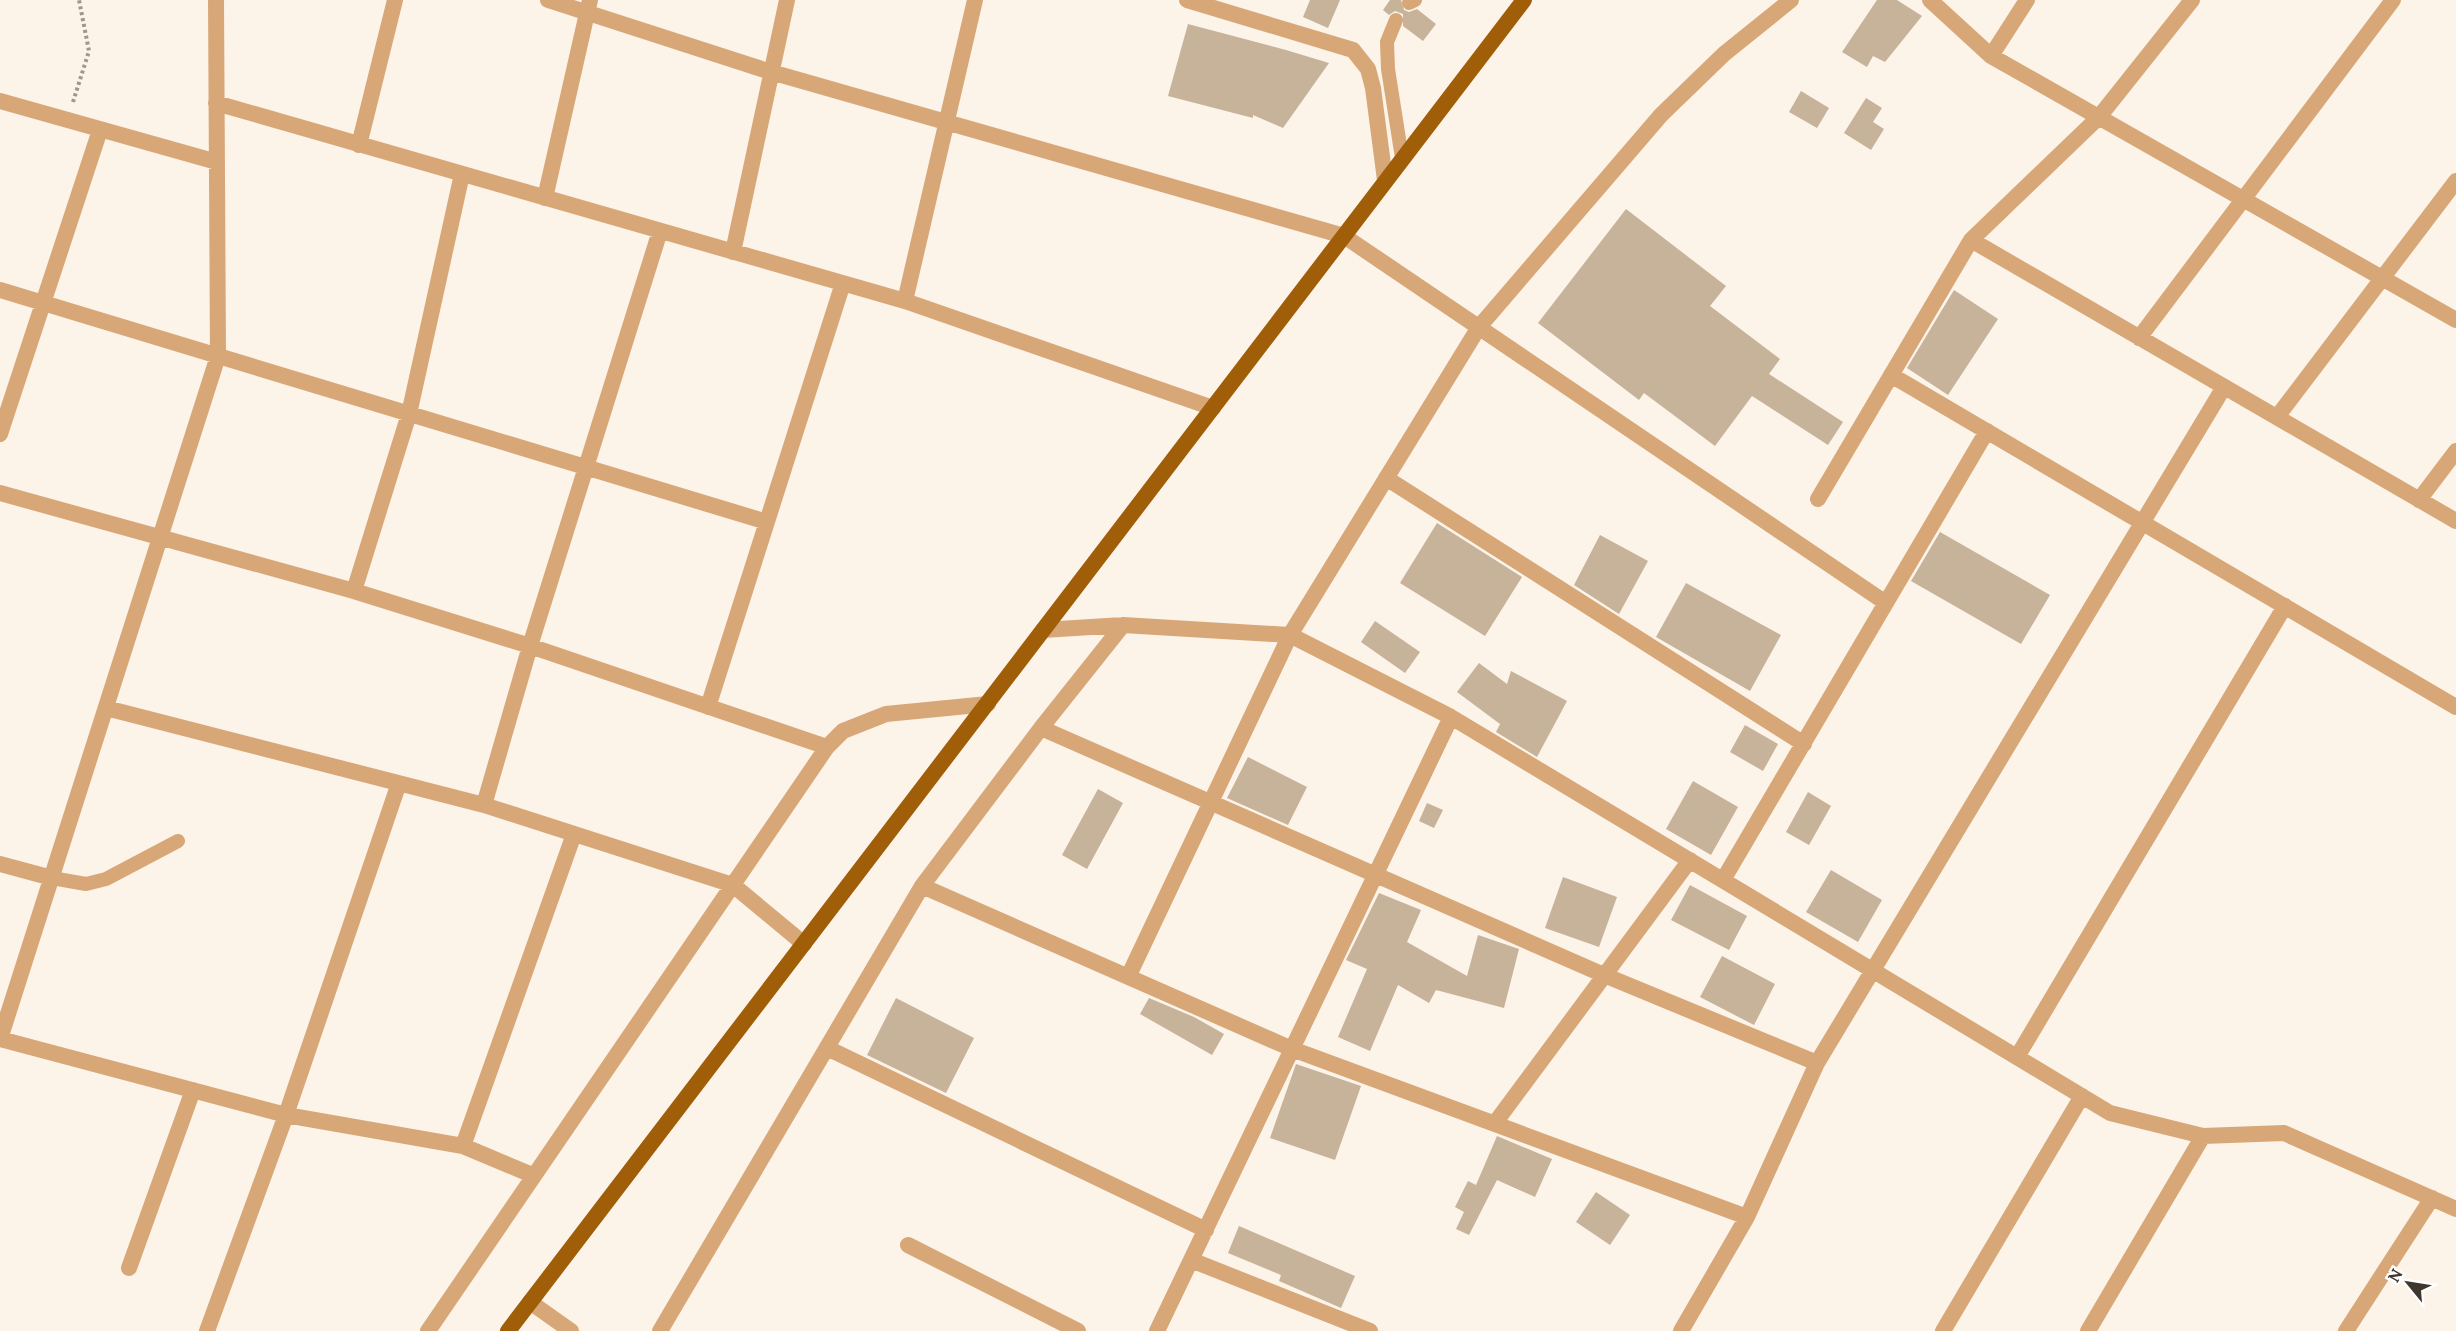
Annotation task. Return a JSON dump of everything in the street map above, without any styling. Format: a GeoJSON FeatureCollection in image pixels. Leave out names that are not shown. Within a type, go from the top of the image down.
{"type":"FeatureCollection","features":[{"type":"Feature","properties":{"kind":"highway"},"geometry":{"type":"LineString","coordinates":[[508,1331],[1524,0]]}},
{"type":"Feature","properties":{"kind":"street"},"geometry":{"type":"LineString","coordinates":[[216,0],[218,356],[0,1039],[286,1114],[463,1146],[532,1175]]}},
{"type":"Feature","properties":{"kind":"street"},"geometry":{"type":"LineString","coordinates":[[359,145],[395,0]]}},
{"type":"Feature","properties":{"kind":"street"},"geometry":{"type":"LineString","coordinates":[[548,0],[588,7],[771,72],[1344,236],[1886,603]]}},
{"type":"Feature","properties":{"kind":"street"},"geometry":{"type":"LineString","coordinates":[[733,252],[787,0]]}},
{"type":"Feature","properties":{"kind":"street"},"geometry":{"type":"LineString","coordinates":[[905,301],[975,0]]}},
{"type":"Feature","properties":{"kind":"street"},"geometry":{"type":"LineString","coordinates":[[1187,0],[1353,50],[1368,69],[1373,88],[1385,180]]}},
{"type":"Feature","properties":{"kind":"street"},"geometry":{"type":"LineString","coordinates":[[1129,975],[1290,635],[1479,327],[1661,115],[1724,54],[1791,0]]}},
{"type":"Feature","properties":{"kind":"street"},"geometry":{"type":"LineString","coordinates":[[1930,0],[1991,56],[2456,320]]}},
{"type":"Feature","properties":{"kind":"street"},"geometry":{"type":"LineString","coordinates":[[1991,56],[2027,0]]}},
{"type":"Feature","properties":{"kind":"street"},"geometry":{"type":"LineString","coordinates":[[1818,499],[1971,240],[2099,117],[2192,0]]}},
{"type":"Feature","properties":{"kind":"street"},"geometry":{"type":"LineString","coordinates":[[2139,338],[2393,0]]}},
{"type":"Feature","properties":{"kind":"street"},"geometry":{"type":"LineString","coordinates":[[545,198],[588,7]]}},
{"type":"Feature","properties":{"kind":"street"},"geometry":{"type":"LineString","coordinates":[[0,101],[217,162]]}},
{"type":"Feature","properties":{"kind":"street"},"geometry":{"type":"LineString","coordinates":[[216,103],[905,301],[1213,408]]}},
{"type":"Feature","properties":{"kind":"street"},"geometry":{"type":"LineString","coordinates":[[0,434],[100,130]]}},
{"type":"Feature","properties":{"kind":"street"},"geometry":{"type":"LineString","coordinates":[[354,591],[410,414],[462,174]]}},
{"type":"Feature","properties":{"kind":"street"},"geometry":{"type":"LineString","coordinates":[[2277,417],[2456,182]]}},
{"type":"Feature","properties":{"kind":"street"},"geometry":{"type":"LineString","coordinates":[[484,806],[530,646],[660,231]]}},
{"type":"Feature","properties":{"kind":"street"},"geometry":{"type":"LineString","coordinates":[[1971,240],[2456,521]]}},
{"type":"Feature","properties":{"kind":"street"},"geometry":{"type":"LineString","coordinates":[[708,707],[843,283]]}},
{"type":"Feature","properties":{"kind":"street"},"geometry":{"type":"LineString","coordinates":[[0,290],[767,522]]}},
{"type":"Feature","properties":{"kind":"street"},"geometry":{"type":"LineString","coordinates":[[1891,375],[2456,706]]}},
{"type":"Feature","properties":{"kind":"street"},"geometry":{"type":"LineString","coordinates":[[1681,1331],[1747,1217],[1817,1063],[2224,387]]}},
{"type":"Feature","properties":{"kind":"street"},"geometry":{"type":"LineString","coordinates":[[1723,880],[1987,431]]}},
{"type":"Feature","properties":{"kind":"street"},"geometry":{"type":"LineString","coordinates":[[2419,500],[2456,451]]}},
{"type":"Feature","properties":{"kind":"street"},"geometry":{"type":"LineString","coordinates":[[1386,478],[1804,744]]}},
{"type":"Feature","properties":{"kind":"street"},"geometry":{"type":"LineString","coordinates":[[0,493],[354,591],[530,646],[826,747]]}},
{"type":"Feature","properties":{"kind":"street"},"geometry":{"type":"LineString","coordinates":[[2016,1057],[2285,606]]}},
{"type":"Feature","properties":{"kind":"street"},"geometry":{"type":"LineString","coordinates":[[660,1331],[922,886],[1041,728],[1123,625]]}},
{"type":"Feature","properties":{"kind":"street"},"geometry":{"type":"LineString","coordinates":[[1043,630],[1123,625],[1290,635],[1451,717],[2109,1113],[2203,1136],[2284,1133],[2456,1209]]}},
{"type":"Feature","properties":{"kind":"street"},"geometry":{"type":"LineString","coordinates":[[428,1331],[532,1175],[826,747],[843,731],[886,714],[988,704]]}},
{"type":"Feature","properties":{"kind":"street"},"geometry":{"type":"LineString","coordinates":[[106,708],[484,806],[733,885],[804,944]]}},
{"type":"Feature","properties":{"kind":"street"},"geometry":{"type":"LineString","coordinates":[[1157,1331],[1451,717]]}},
{"type":"Feature","properties":{"kind":"street"},"geometry":{"type":"LineString","coordinates":[[1041,728],[1604,975],[1817,1063]]}},
{"type":"Feature","properties":{"kind":"street"},"geometry":{"type":"LineString","coordinates":[[207,1331],[286,1114],[399,783]]}},
{"type":"Feature","properties":{"kind":"street"},"geometry":{"type":"LineString","coordinates":[[463,1146],[574,834]]}},
{"type":"Feature","properties":{"kind":"street"},"geometry":{"type":"LineString","coordinates":[[1495,1123],[1690,860]]}},
{"type":"Feature","properties":{"kind":"street"},"geometry":{"type":"LineString","coordinates":[[0,864],[52,878]]}},
{"type":"Feature","properties":{"kind":"street"},"geometry":{"type":"LineString","coordinates":[[922,886],[1129,975],[1292,1049],[1747,1217]]}},
{"type":"Feature","properties":{"kind":"street"},"geometry":{"type":"LineString","coordinates":[[827,1048],[1206,1230]]}},
{"type":"Feature","properties":{"kind":"street"},"geometry":{"type":"LineString","coordinates":[[129,1268],[194,1090]]}},
{"type":"Feature","properties":{"kind":"street"},"geometry":{"type":"LineString","coordinates":[[1944,1331],[2082,1096]]}},
{"type":"Feature","properties":{"kind":"street"},"geometry":{"type":"LineString","coordinates":[[2088,1331],[2203,1136]]}},
{"type":"Feature","properties":{"kind":"street"},"geometry":{"type":"LineString","coordinates":[[2346,1331],[2432,1198]]}},
{"type":"Feature","properties":{"kind":"street"},"geometry":{"type":"LineString","coordinates":[[908,1245],[1078,1331]]}},
{"type":"Feature","properties":{"kind":"street"},"geometry":{"type":"LineString","coordinates":[[1191,1260],[1370,1331]]}},
{"type":"Feature","properties":{"kind":"street"},"geometry":{"type":"LineString","coordinates":[[530,1302],[571,1331]]}},
{"type":"Feature","properties":{"kind":"lane"},"geometry":{"type":"LineString","coordinates":[[1396,20],[1387,42],[1388,69],[1402,158]]}},
{"type":"Feature","properties":{"kind":"lane"},"geometry":{"type":"LineString","coordinates":[[52,878],[86,884],[106,879],[178,841]]}},
{"type":"Feature","properties":{"kind":"path"},"geometry":{"type":"LineString","coordinates":[[67,120],[89,51],[79,0]]}},
{"type":"Feature","properties":{"kind":"building"},"geometry":{"type":"Polygon","coordinates":[[[1310,0],[1340,0],[1328,28],[1303,17],[1310,0]]]}},
{"type":"Feature","properties":{"kind":"building"},"geometry":{"type":"Polygon","coordinates":[[[1390,0],[1401,0],[1404,10],[1409,12],[1417,9],[1436,24],[1423,41],[1403,26],[1403,14],[1395,11],[1389,15],[1383,10],[1390,0]]]}},
{"type":"Feature","properties":{"kind":"building"},"geometry":{"type":"Polygon","coordinates":[[[1877,0],[1897,0],[1922,16],[1885,62],[1873,56],[1867,67],[1842,52],[1877,0]]]}},
{"type":"Feature","properties":{"kind":"building"},"geometry":{"type":"Polygon","coordinates":[[[1188,24],[1329,63],[1283,128],[1253,115],[1253,118],[1168,96],[1188,24]]]}},
{"type":"Feature","properties":{"kind":"building"},"geometry":{"type":"Polygon","coordinates":[[[1801,91],[1829,108],[1817,128],[1789,112],[1801,91]]]}},
{"type":"Feature","properties":{"kind":"building"},"geometry":{"type":"Polygon","coordinates":[[[1866,98],[1882,108],[1873,122],[1884,129],[1871,150],[1844,133],[1866,98]]]}},
{"type":"Feature","properties":{"kind":"building"},"geometry":{"type":"Polygon","coordinates":[[[1626,209],[1726,286],[1710,306],[1780,359],[1769,374],[1843,422],[1828,445],[1752,396],[1715,446],[1644,393],[1639,400],[1538,323],[1626,209]]]}},
{"type":"Feature","properties":{"kind":"building"},"geometry":{"type":"Polygon","coordinates":[[[1954,290],[1998,319],[1948,395],[1907,368],[1954,290]]]}},
{"type":"Feature","properties":{"kind":"building"},"geometry":{"type":"Polygon","coordinates":[[[1437,523],[1522,577],[1485,636],[1400,583],[1437,523]]]}},
{"type":"Feature","properties":{"kind":"building"},"geometry":{"type":"Polygon","coordinates":[[[1940,532],[2050,595],[2021,644],[1911,581],[1940,532]]]}},
{"type":"Feature","properties":{"kind":"building"},"geometry":{"type":"Polygon","coordinates":[[[1600,535],[1648,561],[1619,614],[1574,585],[1600,535]]]}},
{"type":"Feature","properties":{"kind":"building"},"geometry":{"type":"Polygon","coordinates":[[[1686,583],[1781,635],[1750,691],[1656,637],[1686,583]]]}},
{"type":"Feature","properties":{"kind":"building"},"geometry":{"type":"Polygon","coordinates":[[[1375,621],[1420,652],[1405,673],[1361,642],[1375,621]]]}},
{"type":"Feature","properties":{"kind":"building"},"geometry":{"type":"Polygon","coordinates":[[[1479,663],[1507,684],[1511,671],[1567,701],[1537,757],[1496,732],[1500,724],[1457,692],[1479,663]]]}},
{"type":"Feature","properties":{"kind":"building"},"geometry":{"type":"Polygon","coordinates":[[[1745,725],[1778,744],[1763,771],[1730,752],[1745,725]]]}},
{"type":"Feature","properties":{"kind":"building"},"geometry":{"type":"Polygon","coordinates":[[[1248,757],[1307,787],[1288,825],[1227,798],[1248,757]]]}},
{"type":"Feature","properties":{"kind":"building"},"geometry":{"type":"Polygon","coordinates":[[[1693,781],[1738,807],[1711,855],[1666,829],[1693,781]]]}},
{"type":"Feature","properties":{"kind":"building"},"geometry":{"type":"Polygon","coordinates":[[[1098,789],[1123,803],[1087,869],[1062,855],[1098,789]]]}},
{"type":"Feature","properties":{"kind":"building"},"geometry":{"type":"Polygon","coordinates":[[[1808,792],[1831,806],[1809,845],[1786,832],[1808,792]]]}},
{"type":"Feature","properties":{"kind":"building"},"geometry":{"type":"Polygon","coordinates":[[[1427,803],[1443,810],[1434,828],[1419,821],[1427,803]]]}},
{"type":"Feature","properties":{"kind":"building"},"geometry":{"type":"Polygon","coordinates":[[[1831,870],[1882,900],[1858,942],[1806,912],[1831,870]]]}},
{"type":"Feature","properties":{"kind":"building"},"geometry":{"type":"Polygon","coordinates":[[[1563,877],[1617,897],[1599,947],[1545,928],[1563,877]]]}},
{"type":"Feature","properties":{"kind":"building"},"geometry":{"type":"Polygon","coordinates":[[[1690,885],[1747,916],[1729,950],[1671,920],[1690,885]]]}},
{"type":"Feature","properties":{"kind":"building"},"geometry":{"type":"Polygon","coordinates":[[[1379,893],[1421,910],[1407,942],[1467,976],[1478,935],[1519,949],[1504,1008],[1436,990],[1429,1003],[1398,985],[1370,1051],[1338,1037],[1367,969],[1346,960],[1379,893]]]}},
{"type":"Feature","properties":{"kind":"building"},"geometry":{"type":"Polygon","coordinates":[[[1722,956],[1775,984],[1754,1025],[1700,997],[1722,956]]]}},
{"type":"Feature","properties":{"kind":"building"},"geometry":{"type":"Polygon","coordinates":[[[896,998],[974,1038],[946,1093],[867,1055],[896,998]]]}},
{"type":"Feature","properties":{"kind":"building"},"geometry":{"type":"Polygon","coordinates":[[[1149,998],[1194,1017],[1224,1034],[1212,1055],[1140,1014],[1149,998]]]}},
{"type":"Feature","properties":{"kind":"building"},"geometry":{"type":"Polygon","coordinates":[[[1296,1064],[1361,1086],[1335,1160],[1270,1138],[1296,1064]]]}},
{"type":"Feature","properties":{"kind":"building"},"geometry":{"type":"Polygon","coordinates":[[[1497,1136],[1552,1159],[1535,1197],[1497,1180],[1469,1235],[1456,1229],[1464,1212],[1455,1207],[1468,1181],[1476,1185],[1497,1136]]]}},
{"type":"Feature","properties":{"kind":"building"},"geometry":{"type":"Polygon","coordinates":[[[1596,1192],[1630,1215],[1610,1245],[1576,1222],[1596,1192]]]}},
{"type":"Feature","properties":{"kind":"building"},"geometry":{"type":"Polygon","coordinates":[[[1239,1226],[1355,1276],[1341,1308],[1279,1281],[1281,1275],[1228,1253],[1239,1226]]]}}]}
